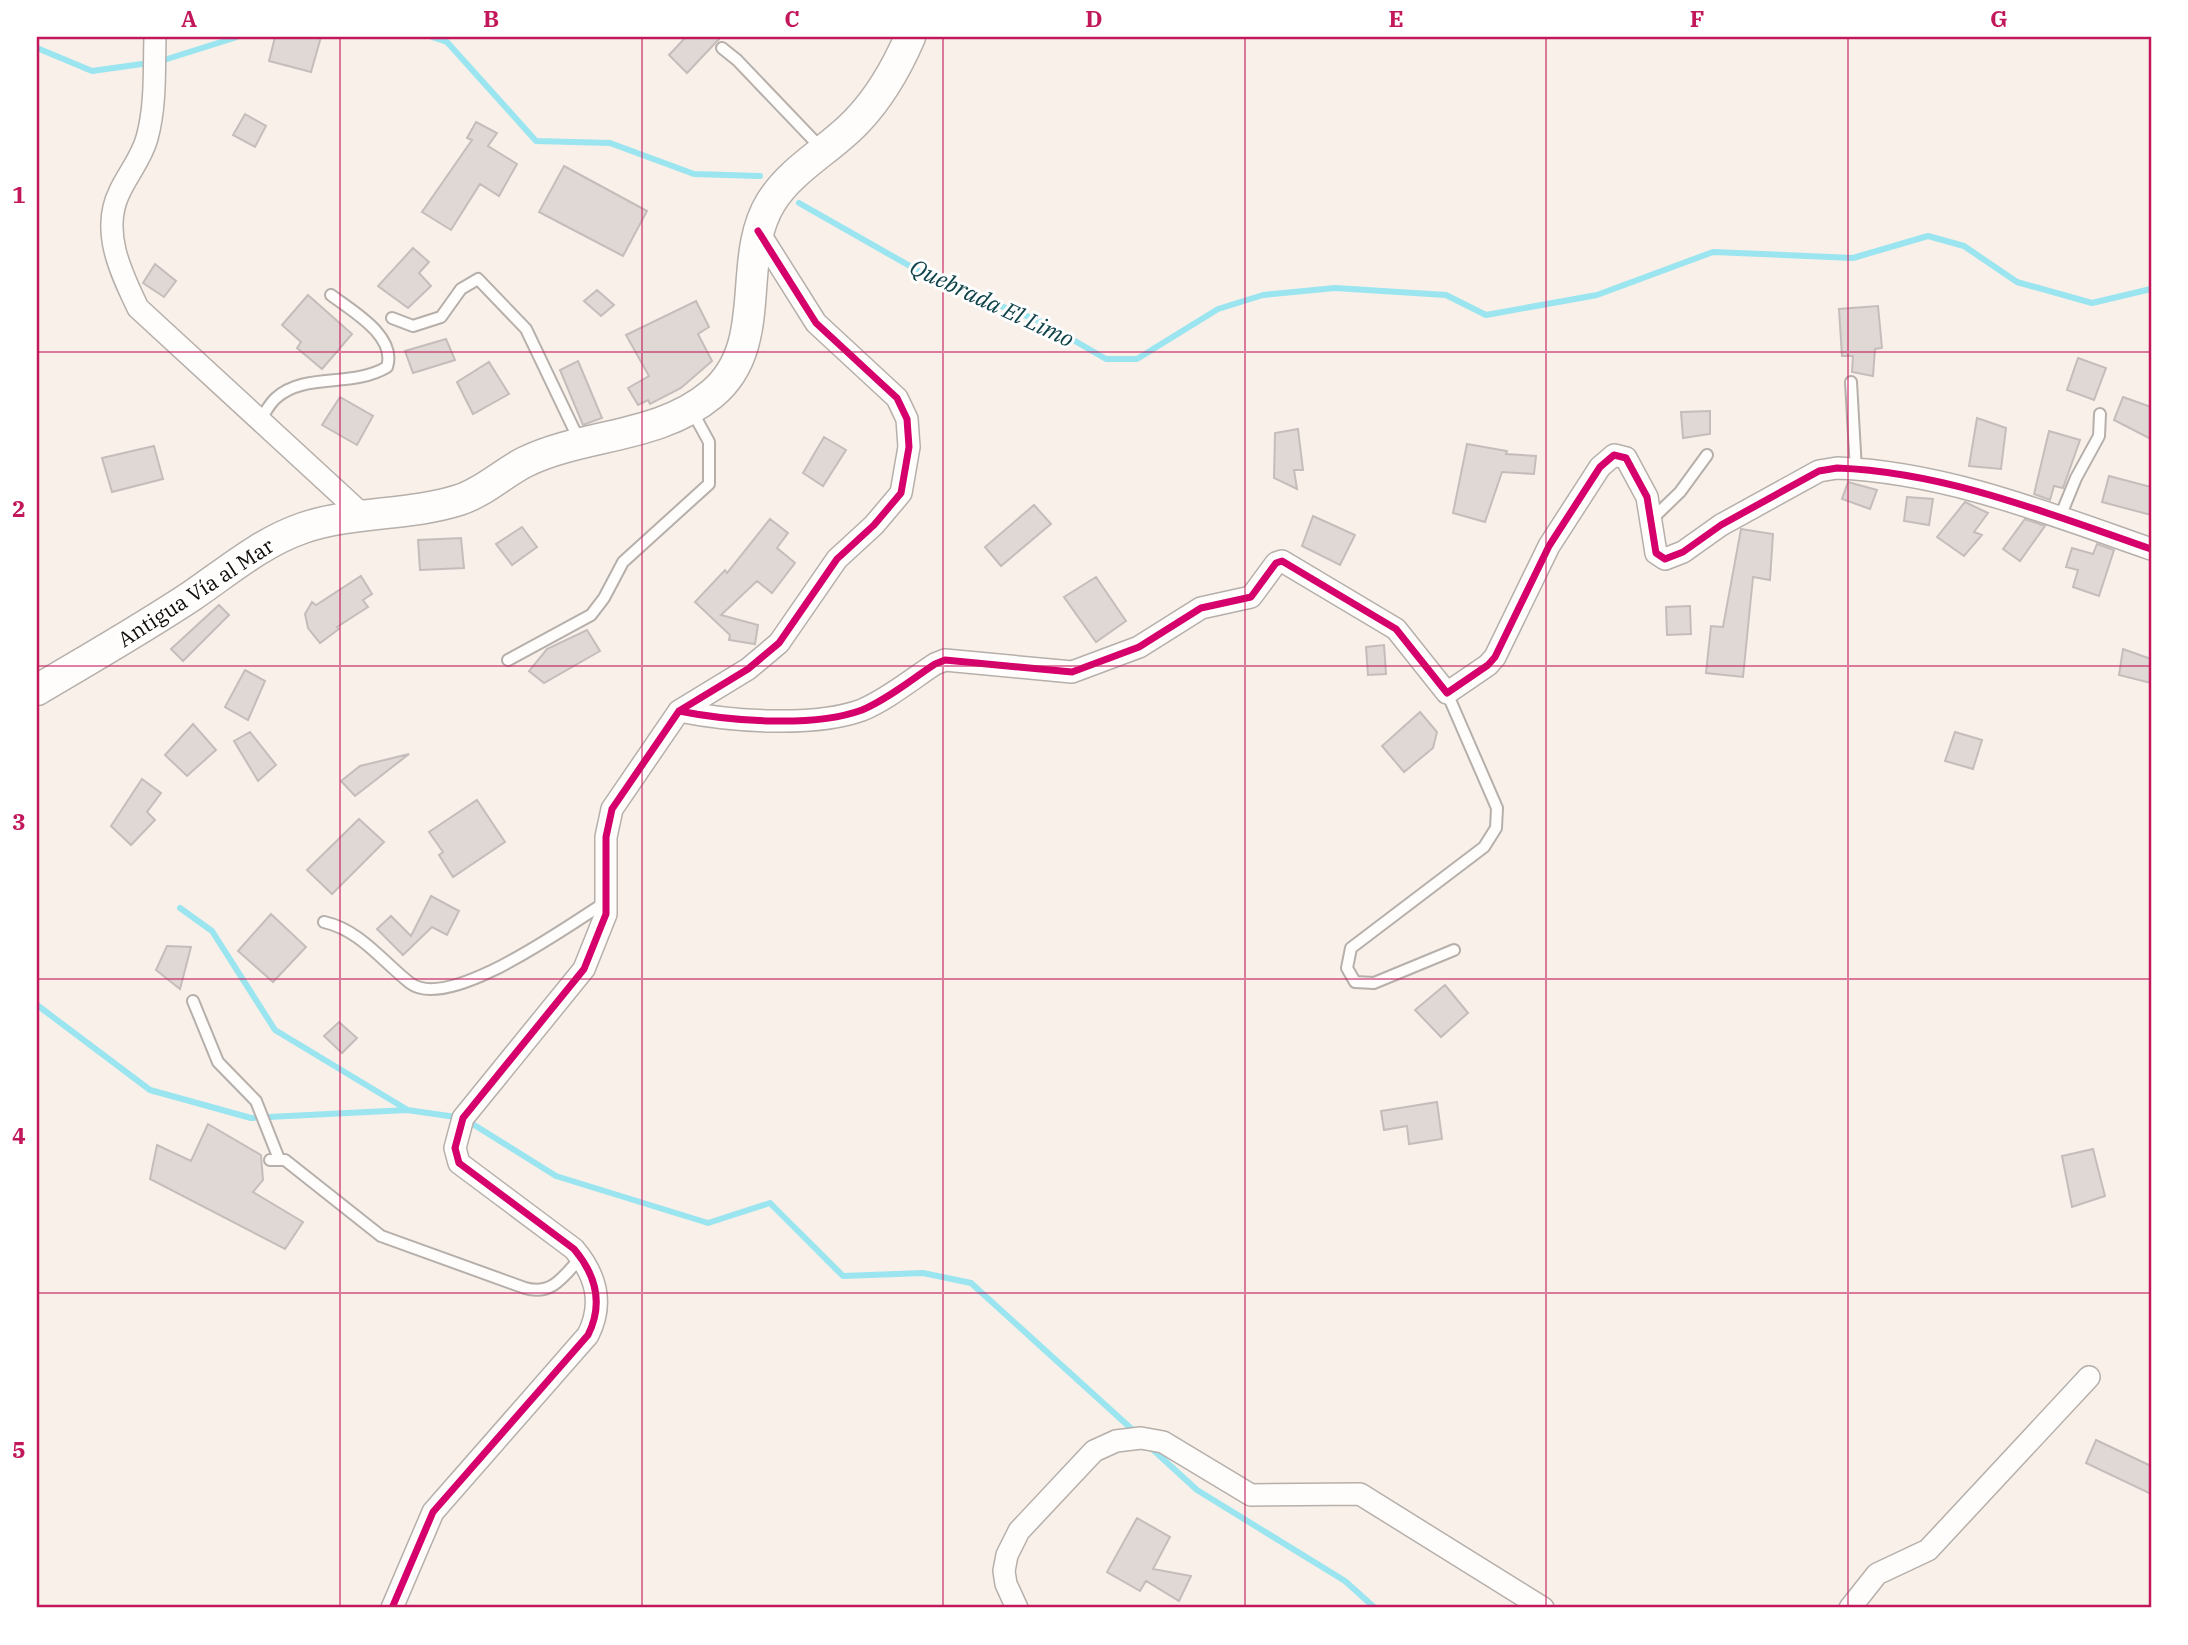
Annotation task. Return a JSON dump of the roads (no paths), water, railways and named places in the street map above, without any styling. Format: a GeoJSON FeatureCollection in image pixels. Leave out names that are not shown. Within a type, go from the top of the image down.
{"type":"FeatureCollection","features":[{"type":"Feature","properties":{"kind":"main road","name":"Antigua Vía al Mar"},"geometry":{"type":"LineString","coordinates":[[37,690],[114,646],[276,540],[303,528],[461,500],[524,462],[644,430],[713,394],[734,366],[747,336],[758,231],[772,201],[822,149],[856,122],[898,65],[910,37]]}},
{"type":"Feature","properties":{"kind":"street"},"geometry":{"type":"LineString","coordinates":[[155,37],[153,110],[146,142],[118,194],[111,219],[118,265],[138,308],[364,516]]}},
{"type":"Feature","properties":{"kind":"street"},"geometry":{"type":"LineString","coordinates":[[392,1608],[433,1512],[588,1335],[593,1324],[597,1298],[587,1265],[574,1249],[462,1167],[455,1148],[463,1118],[584,969],[606,914],[606,837],[612,809],[679,711],[748,668],[779,643],[837,559],[874,525],[901,493],[908,468],[907,419],[897,398],[816,323],[758,231]]}},
{"type":"Feature","properties":{"kind":"street"},"geometry":{"type":"LineString","coordinates":[[679,711],[747,721],[836,717],[863,709],[935,664],[946,660],[1072,672],[1139,647],[1201,608],[1246,599],[1256,593],[1276,563],[1282,561],[1396,629],[1447,693],[1488,665],[1495,657],[1549,546],[1601,467],[1614,455],[1626,458],[1644,489],[1656,552],[1668,559],[1721,525],[1819,471],[1856,470],[1950,485],[2060,517],[2151,549]]}},
{"type":"Feature","properties":{"kind":"street"},"geometry":{"type":"LineString","coordinates":[[1850,1608],[1877,1574],[1928,1550],[2090,1377]]}},
{"type":"Feature","properties":{"kind":"street"},"geometry":{"type":"LineString","coordinates":[[1017,1608],[1004,1571],[1007,1555],[1019,1531],[1094,1451],[1116,1441],[1141,1438],[1163,1443],[1251,1495],[1360,1493],[1543,1608]]}},
{"type":"Feature","properties":{"kind":"lane"},"geometry":{"type":"LineString","coordinates":[[722,48],[737,60],[822,149]]}},
{"type":"Feature","properties":{"kind":"lane"},"geometry":{"type":"LineString","coordinates":[[392,318],[413,326],[441,317],[461,289],[478,279],[526,329],[581,445]]}},
{"type":"Feature","properties":{"kind":"lane"},"geometry":{"type":"LineString","coordinates":[[260,420],[276,398],[298,384],[370,377],[387,367],[390,357],[386,344],[369,324],[331,295]]}},
{"type":"Feature","properties":{"kind":"lane"},"geometry":{"type":"LineString","coordinates":[[1851,382],[1856,470]]}},
{"type":"Feature","properties":{"kind":"lane"},"geometry":{"type":"LineString","coordinates":[[508,660],[591,615],[604,598],[623,562],[709,484],[709,442],[690,407]]}},
{"type":"Feature","properties":{"kind":"lane"},"geometry":{"type":"LineString","coordinates":[[2060,517],[2076,478],[2099,436],[2100,414]]}},
{"type":"Feature","properties":{"kind":"lane"},"geometry":{"type":"LineString","coordinates":[[1651,520],[1681,492],[1707,455]]}},
{"type":"Feature","properties":{"kind":"lane"},"geometry":{"type":"LineString","coordinates":[[1447,693],[1497,808],[1496,828],[1485,847],[1351,948],[1347,968],[1349,977],[1355,982],[1374,983],[1454,950]]}},
{"type":"Feature","properties":{"kind":"lane"},"geometry":{"type":"LineString","coordinates":[[324,922],[348,930],[412,984],[430,989],[459,985],[492,972],[606,902]]}},
{"type":"Feature","properties":{"kind":"lane"},"geometry":{"type":"LineString","coordinates":[[193,1001],[218,1062],[257,1104],[275,1160],[285,1160],[381,1236],[525,1288],[546,1291],[556,1285],[581,1257]]}},
{"type":"Feature","properties":{"kind":"waterway","name":"Quebrada El Limo"},"geometry":{"type":"LineString","coordinates":[[164,60],[237,37]]}},
{"type":"Feature","properties":{"kind":"waterway","name":"Quebrada El Limo"},"geometry":{"type":"LineString","coordinates":[[432,37],[447,42],[536,141],[610,143],[694,174],[760,176]]}},
{"type":"Feature","properties":{"kind":"waterway","name":"Quebrada El Limo"},"geometry":{"type":"LineString","coordinates":[[37,48],[92,71],[149,63]]}},
{"type":"Feature","properties":{"kind":"waterway","name":"Quebrada El Limo"},"geometry":{"type":"LineString","coordinates":[[799,203],[931,278],[1044,323],[1106,359],[1137,359],[1218,309],[1263,295],[1335,288],[1446,295],[1486,315],[1597,295],[1713,252],[1853,258],[1928,236],[1964,246],[2017,282],[2092,303],[2151,289]]}},
{"type":"Feature","properties":{"kind":"waterway"},"geometry":{"type":"LineString","coordinates":[[180,908],[212,931],[275,1030],[406,1109]]}},
{"type":"Feature","properties":{"kind":"waterway"},"geometry":{"type":"LineString","coordinates":[[37,1005],[150,1090],[251,1118],[407,1110],[463,1118],[556,1176],[708,1223],[770,1203],[843,1276],[923,1273],[971,1283],[1135,1432]]}},
{"type":"Feature","properties":{"kind":"waterway"},"geometry":{"type":"LineString","coordinates":[[1150,1447],[1197,1490],[1345,1581],[1375,1608]]}}]}
